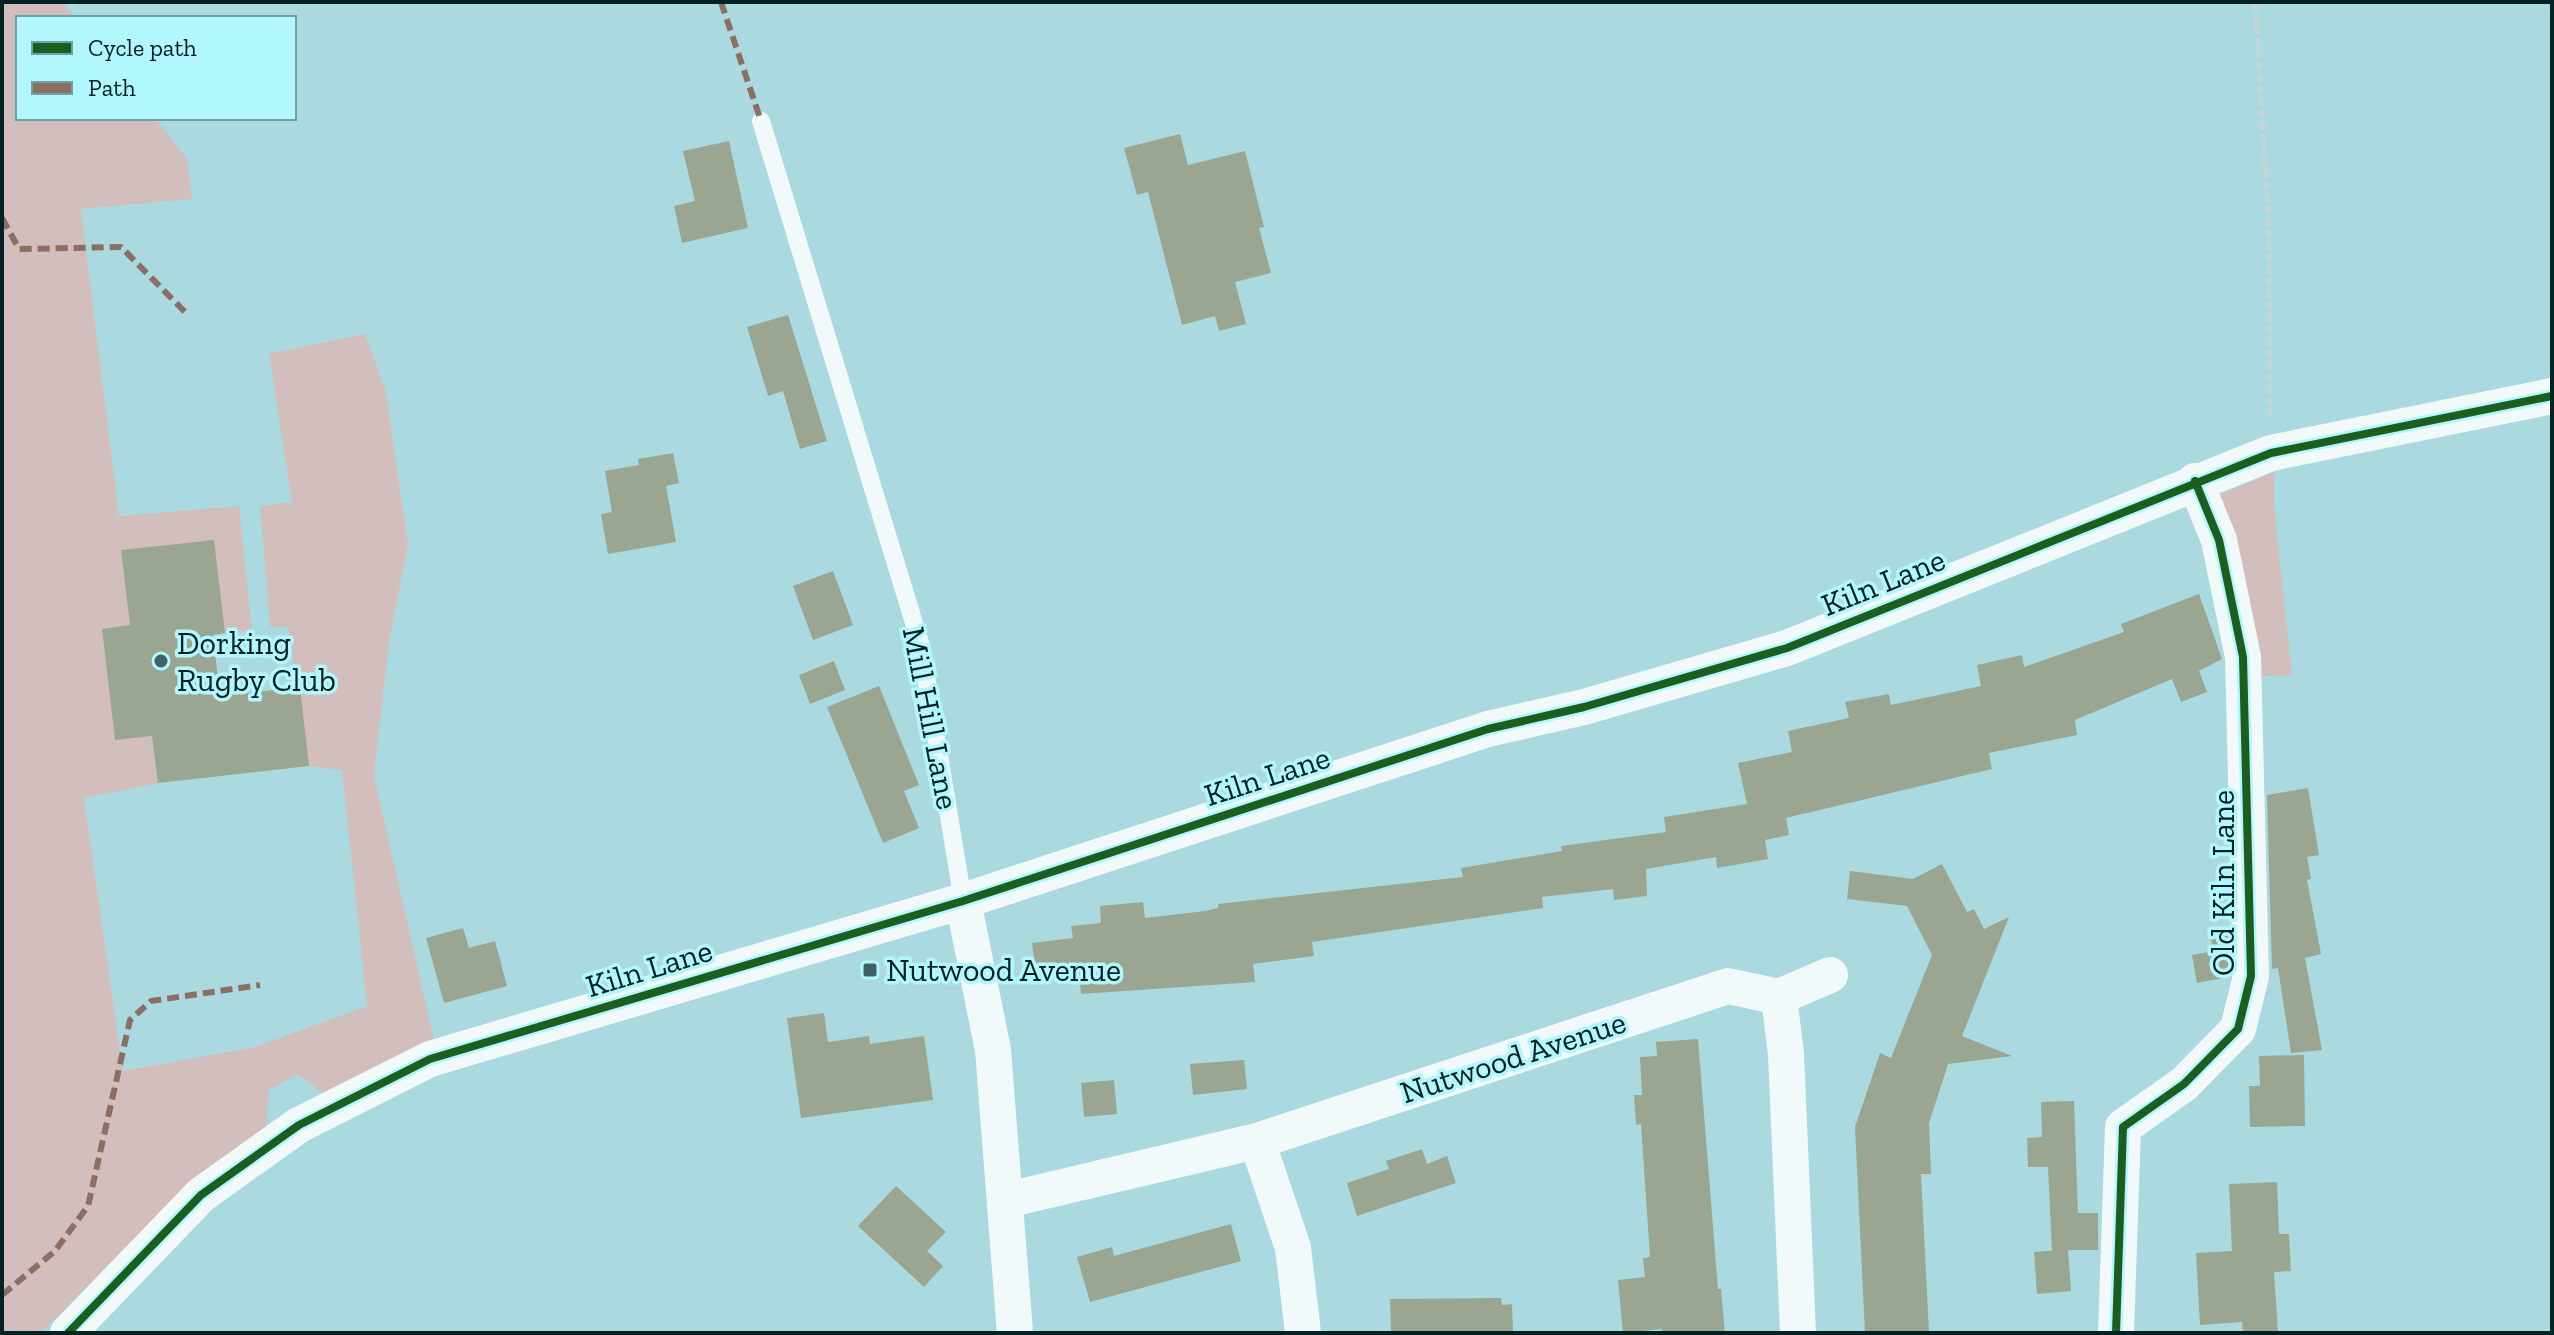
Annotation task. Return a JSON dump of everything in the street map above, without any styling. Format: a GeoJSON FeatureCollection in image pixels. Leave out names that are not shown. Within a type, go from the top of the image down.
{"type":"FeatureCollection","features":[{"type":"Feature","properties":{"kind":"street","name":"Kiln Lane"},"geometry":{"type":"LineString","coordinates":[[68,1333],[201,1195],[299,1125],[430,1059],[963,901],[1488,729],[1584,707],[1787,648],[2195,481],[2271,453],[2552,396]]}},
{"type":"Feature","properties":{"kind":"street","name":"Old Kiln Lane"},"geometry":{"type":"LineString","coordinates":[[2116,1333],[2123,1127],[2184,1084],[2238,1029],[2251,976],[2243,657],[2219,540],[2195,481]]}},
{"type":"Feature","properties":{"kind":"street","name":"Mill Hill Lane"},"geometry":{"type":"LineString","coordinates":[[963,901],[993,1050],[1015,1333]]}},
{"type":"Feature","properties":{"kind":"street"},"geometry":{"type":"LineString","coordinates":[[1798,1333],[1786,1054],[1779,997],[1830,975]]}},
{"type":"Feature","properties":{"kind":"street","name":"Nutwood Avenue"},"geometry":{"type":"LineString","coordinates":[[1007,1200],[1257,1141],[1728,986],[1779,997]]}},
{"type":"Feature","properties":{"kind":"street"},"geometry":{"type":"LineString","coordinates":[[1257,1141],[1293,1248],[1303,1333]]}},
{"type":"Feature","properties":{"kind":"lane","name":"Mill Hill Lane"},"geometry":{"type":"LineString","coordinates":[[761,121],[921,646],[963,901]]}},
{"type":"Feature","properties":{"kind":"path"},"geometry":{"type":"LineString","coordinates":[[2255,2],[2269,229],[2271,453]]}},
{"type":"Feature","properties":{"kind":"shaded area"},"geometry":{"type":"Polygon","coordinates":[[[2,2],[62,2],[73,16],[16,16],[16,120],[157,120],[187,159],[192,199],[81,209],[119,516],[239,506],[252,631],[158,626],[102,629],[115,739],[152,736],[158,783],[84,798],[123,1071],[255,1047],[367,1006],[342,770],[309,766],[288,627],[270,627],[260,506],[292,502],[269,354],[365,334],[386,392],[408,544],[389,642],[374,776],[435,1044],[329,1098],[298,1074],[269,1090],[266,1132],[192,1180],[41,1333],[2,1333],[2,2]]]}},
{"type":"Feature","properties":{"kind":"shaded area"},"geometry":{"type":"Polygon","coordinates":[[[2274,472],[2274,506],[2292,675],[2260,676],[2216,496],[2274,472]]]}},
{"type":"Feature","properties":{"kind":"building"},"geometry":{"type":"Polygon","coordinates":[[[1180,134],[1188,165],[1245,151],[1264,227],[1259,228],[1271,273],[1235,282],[1246,324],[1219,331],[1215,316],[1182,325],[1148,192],[1137,195],[1124,148],[1180,134]]]}},
{"type":"Feature","properties":{"kind":"building"},"geometry":{"type":"Polygon","coordinates":[[[729,141],[748,228],[682,243],[674,206],[695,201],[683,151],[729,141]]]}},
{"type":"Feature","properties":{"kind":"building"},"geometry":{"type":"Polygon","coordinates":[[[788,315],[827,441],[800,449],[783,391],[768,396],[747,327],[788,315]]]}},
{"type":"Feature","properties":{"kind":"building"},"geometry":{"type":"Polygon","coordinates":[[[673,453],[679,483],[666,486],[676,542],[608,554],[601,514],[612,512],[605,471],[639,465],[638,459],[673,453]]]}},
{"type":"Feature","properties":{"kind":"building","name":"Dorking Rugby Club"},"geometry":{"type":"Polygon","coordinates":[[[214,540],[225,633],[213,635],[220,696],[300,687],[309,766],[158,783],[152,736],[115,740],[102,629],[130,625],[121,550],[214,540]]]}},
{"type":"Feature","properties":{"kind":"building"},"geometry":{"type":"Polygon","coordinates":[[[833,571],[853,625],[813,640],[793,586],[833,571]]]}},
{"type":"Feature","properties":{"kind":"building"},"geometry":{"type":"Polygon","coordinates":[[[2199,594],[2222,659],[2199,671],[2207,692],[2181,702],[2172,679],[2075,720],[2077,735],[1989,753],[1992,769],[1786,818],[1789,835],[1765,840],[1768,859],[1717,868],[1716,857],[1646,869],[1647,896],[1614,900],[1613,889],[1542,897],[1543,908],[1312,942],[1314,956],[1253,964],[1255,982],[1081,994],[1079,976],[1037,981],[1032,943],[1073,938],[1071,926],[1101,923],[1100,906],[1143,902],[1145,918],[1205,911],[1218,908],[1218,904],[1463,877],[1461,868],[1562,851],[1561,846],[1666,832],[1664,817],[1747,804],[1738,763],[1792,752],[1788,731],[1849,718],[1845,702],[1889,694],[1891,705],[1981,686],[1977,665],[2022,655],[2024,667],[2124,632],[2121,624],[2199,594]]]}},
{"type":"Feature","properties":{"kind":"building"},"geometry":{"type":"Polygon","coordinates":[[[834,661],[845,690],[810,704],[799,675],[834,661]]]}},
{"type":"Feature","properties":{"kind":"building"},"geometry":{"type":"Polygon","coordinates":[[[879,686],[919,785],[904,791],[919,828],[883,843],[827,707],[879,686]]]}},
{"type":"Feature","properties":{"kind":"building"},"geometry":{"type":"Polygon","coordinates":[[[2308,788],[2319,855],[2307,857],[2311,879],[2307,880],[2321,954],[2305,958],[2322,1050],[2291,1053],[2278,968],[2272,969],[2267,795],[2308,788]]]}},
{"type":"Feature","properties":{"kind":"building"},"geometry":{"type":"Polygon","coordinates":[[[1942,864],[1967,912],[1974,909],[1984,929],[2009,917],[1962,1036],[2012,1056],[1948,1064],[1929,1123],[1931,1174],[1921,1174],[1929,1333],[1865,1333],[1855,1127],[1880,1053],[1891,1058],[1932,955],[1907,906],[1847,899],[1850,871],[1913,879],[1942,864]]]}},
{"type":"Feature","properties":{"kind":"building"},"geometry":{"type":"Polygon","coordinates":[[[463,928],[469,948],[495,941],[507,986],[444,1003],[426,938],[463,928]]]}},
{"type":"Feature","properties":{"kind":"building"},"geometry":{"type":"Polygon","coordinates":[[[2229,935],[2229,977],[2197,983],[2192,955],[2213,951],[2211,938],[2229,935]]]}},
{"type":"Feature","properties":{"kind":"building"},"geometry":{"type":"Polygon","coordinates":[[[824,1013],[828,1042],[869,1036],[870,1044],[924,1036],[933,1100],[801,1118],[787,1018],[824,1013]]]}},
{"type":"Feature","properties":{"kind":"building"},"geometry":{"type":"Polygon","coordinates":[[[1698,1039],[1718,1289],[1721,1289],[1725,1333],[1663,1333],[1662,1329],[1623,1333],[1618,1280],[1645,1277],[1643,1258],[1650,1257],[1641,1124],[1636,1125],[1634,1095],[1642,1095],[1640,1057],[1657,1056],[1656,1042],[1698,1039]]]}},
{"type":"Feature","properties":{"kind":"building"},"geometry":{"type":"Polygon","coordinates":[[[2304,1055],[2305,1126],[2250,1127],[2249,1086],[2260,1086],[2259,1056],[2304,1055]]]}},
{"type":"Feature","properties":{"kind":"building"},"geometry":{"type":"Polygon","coordinates":[[[1244,1060],[1247,1089],[1193,1095],[1190,1064],[1244,1060]]]}},
{"type":"Feature","properties":{"kind":"building"},"geometry":{"type":"Polygon","coordinates":[[[1114,1080],[1117,1114],[1084,1117],[1081,1083],[1114,1080]]]}},
{"type":"Feature","properties":{"kind":"building"},"geometry":{"type":"Polygon","coordinates":[[[2074,1101],[2078,1213],[2098,1213],[2098,1250],[2068,1250],[2071,1291],[2037,1294],[2034,1252],[2052,1251],[2048,1167],[2028,1167],[2027,1138],[2042,1137],[2041,1102],[2074,1101]]]}},
{"type":"Feature","properties":{"kind":"building"},"geometry":{"type":"Polygon","coordinates":[[[1422,1149],[1427,1164],[1447,1156],[1456,1183],[1357,1216],[1347,1183],[1389,1169],[1386,1161],[1422,1149]]]}},
{"type":"Feature","properties":{"kind":"building"},"geometry":{"type":"Polygon","coordinates":[[[2277,1182],[2279,1234],[2289,1234],[2291,1271],[2274,1272],[2278,1333],[2243,1333],[2242,1322],[2200,1325],[2196,1253],[2232,1251],[2229,1184],[2277,1182]]]}},
{"type":"Feature","properties":{"kind":"building"},"geometry":{"type":"Polygon","coordinates":[[[896,1186],[946,1232],[927,1251],[943,1266],[924,1287],[858,1226],[896,1186]]]}},
{"type":"Feature","properties":{"kind":"building"},"geometry":{"type":"Polygon","coordinates":[[[1231,1224],[1241,1261],[1090,1302],[1077,1257],[1112,1247],[1114,1256],[1231,1224]]]}},
{"type":"Feature","properties":{"kind":"building"},"geometry":{"type":"Polygon","coordinates":[[[1501,1298],[1502,1305],[1512,1304],[1513,1333],[1391,1333],[1390,1299],[1501,1298]]]}},
{"type":"Feature","properties":{"kind":"marked path"},"geometry":{"type":"LineString","coordinates":[[721,2],[761,121]]}},
{"type":"Feature","properties":{"kind":"marked path"},"geometry":{"type":"LineString","coordinates":[[2,218],[19,249],[121,247],[187,314]]}},
{"type":"Feature","properties":{"kind":"marked path"},"geometry":{"type":"LineString","coordinates":[[2,1295],[55,1251],[88,1206],[130,1020],[151,1001],[260,985]]}},
{"type":"Feature","properties":{"kind":"cycle path"},"geometry":{"type":"LineString","coordinates":[[68,1333],[201,1195],[299,1125],[430,1059],[963,901],[1488,729],[1584,707],[1787,648],[2271,453],[2552,396]]}},
{"type":"Feature","properties":{"kind":"cycle path"},"geometry":{"type":"LineString","coordinates":[[2116,1333],[2123,1127],[2184,1084],[2238,1029],[2251,976],[2243,657],[2219,540],[2195,481]]}},
{"type":"Feature","properties":{"kind":"place","name":"Dorking Rugby Club"},"geometry":{"type":"Point","coordinates":[161,661]}},
{"type":"Feature","properties":{"kind":"place","name":"Nutwood Avenue"},"geometry":{"type":"Point","coordinates":[870,970]}}]}
